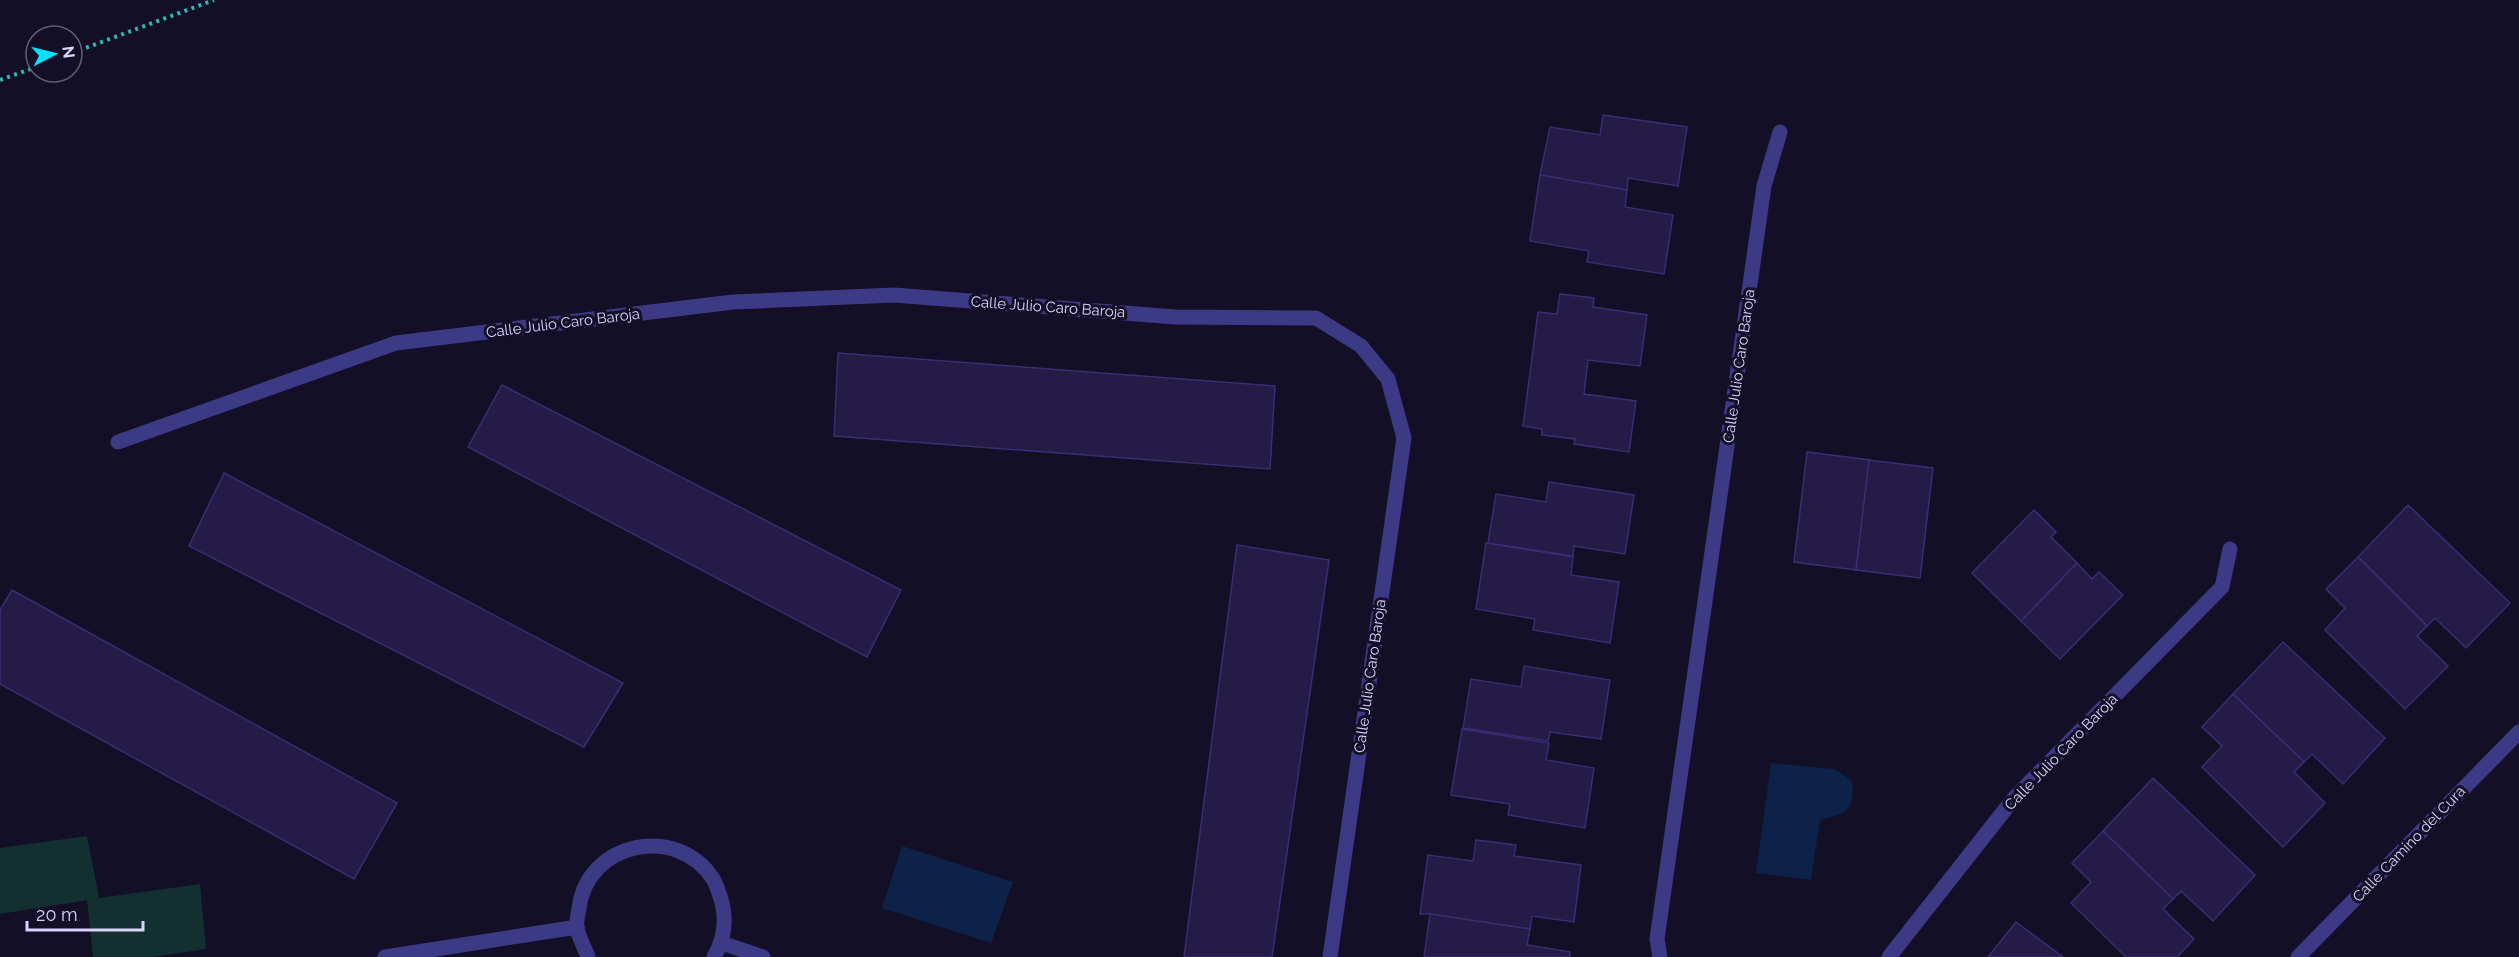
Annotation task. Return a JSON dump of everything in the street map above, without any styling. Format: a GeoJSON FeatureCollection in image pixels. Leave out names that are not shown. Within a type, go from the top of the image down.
{"type":"FeatureCollection","features":[{"type":"Feature","properties":{"kind":"street","name":"Calle Julio Caro Baroja"},"geometry":{"type":"LineString","coordinates":[[1660,957],[1657,939],[1763,197],[1780,132]]}},
{"type":"Feature","properties":{"kind":"street","name":"Calle Julio Caro Baroja"},"geometry":{"type":"LineString","coordinates":[[117,442],[396,344],[733,302],[894,295],[1175,317],[1316,318],[1361,346],[1388,379],[1404,438],[1330,957]]}},
{"type":"Feature","properties":{"kind":"street","name":"Calle Julio Caro Baroja"},"geometry":{"type":"LineString","coordinates":[[1889,957],[2015,797],[2222,587],[2230,549]]}},
{"type":"Feature","properties":{"kind":"street","name":"Calle Camino del Cura"},"geometry":{"type":"LineString","coordinates":[[2298,957],[2519,732]]}},
{"type":"Feature","properties":{"kind":"street"},"geometry":{"type":"LineString","coordinates":[[588,957],[577,927],[580,894],[598,866],[626,849],[659,845],[690,855],[714,879],[724,910],[722,943],[714,957]]}},
{"type":"Feature","properties":{"kind":"street"},"geometry":{"type":"LineString","coordinates":[[385,957],[577,927]]}},
{"type":"Feature","properties":{"kind":"street"},"geometry":{"type":"LineString","coordinates":[[722,943],[763,957]]}},
{"type":"Feature","properties":{"kind":"path"},"geometry":{"type":"LineString","coordinates":[[84,49],[214,0]]}},
{"type":"Feature","properties":{"kind":"path"},"geometry":{"type":"LineString","coordinates":[[0,80],[24,71]]}},
{"type":"Feature","properties":{"kind":"green space"},"geometry":{"type":"Polygon","coordinates":[[[87,836],[99,898],[200,884],[206,949],[153,957],[93,957],[87,900],[0,914],[0,848],[87,836]]]}},
{"type":"Feature","properties":{"kind":"water"},"geometry":{"type":"Polygon","coordinates":[[[1771,763],[1835,769],[1852,781],[1852,798],[1847,809],[1843,813],[1820,820],[1811,880],[1756,873],[1771,763]]]}},
{"type":"Feature","properties":{"kind":"water"},"geometry":{"type":"Polygon","coordinates":[[[902,846],[1013,882],[991,943],[882,908],[902,846]]]}},
{"type":"Feature","properties":{"kind":"building"},"geometry":{"type":"Polygon","coordinates":[[[1603,115],[1687,127],[1678,186],[1628,178],[1627,190],[1540,175],[1550,127],[1600,135],[1603,115]]]}},
{"type":"Feature","properties":{"kind":"building"},"geometry":{"type":"Polygon","coordinates":[[[1540,175],[1627,190],[1625,207],[1673,215],[1664,274],[1587,262],[1589,251],[1530,241],[1540,175]]]}},
{"type":"Feature","properties":{"kind":"building"},"geometry":{"type":"Polygon","coordinates":[[[1560,294],[1594,298],[1593,307],[1647,315],[1640,366],[1588,360],[1584,394],[1636,401],[1629,452],[1574,444],[1575,439],[1542,435],[1542,429],[1523,426],[1538,312],[1557,314],[1560,294]]]}},
{"type":"Feature","properties":{"kind":"building"},"geometry":{"type":"Polygon","coordinates":[[[838,353],[1275,386],[1270,469],[834,436],[838,353]]]}},
{"type":"Feature","properties":{"kind":"building"},"geometry":{"type":"Polygon","coordinates":[[[502,385],[901,590],[867,657],[468,447],[502,385]]]}},
{"type":"Feature","properties":{"kind":"building"},"geometry":{"type":"Polygon","coordinates":[[[1807,452],[1870,460],[1856,570],[1794,562],[1807,452]]]}},
{"type":"Feature","properties":{"kind":"building"},"geometry":{"type":"Polygon","coordinates":[[[1869,460],[1933,468],[1920,578],[1856,570],[1869,460]]]}},
{"type":"Feature","properties":{"kind":"building"},"geometry":{"type":"Polygon","coordinates":[[[224,473],[623,683],[584,747],[189,546],[224,473]]]}},
{"type":"Feature","properties":{"kind":"building"},"geometry":{"type":"Polygon","coordinates":[[[1549,482],[1634,495],[1625,554],[1574,546],[1573,556],[1488,543],[1496,494],[1546,502],[1549,482]]]}},
{"type":"Feature","properties":{"kind":"building"},"geometry":{"type":"Polygon","coordinates":[[[2408,505],[2510,603],[2466,648],[2435,618],[2427,626],[2358,557],[2408,505]]]}},
{"type":"Feature","properties":{"kind":"building"},"geometry":{"type":"Polygon","coordinates":[[[2034,510],[2056,532],[2051,537],[2077,563],[2021,621],[1972,573],[2034,510]]]}},
{"type":"Feature","properties":{"kind":"building"},"geometry":{"type":"Polygon","coordinates":[[[1486,543],[1573,557],[1571,575],[1619,582],[1610,643],[1533,630],[1535,619],[1476,609],[1486,543]]]}},
{"type":"Feature","properties":{"kind":"building"},"geometry":{"type":"Polygon","coordinates":[[[1237,545],[1329,560],[1272,957],[1184,957],[1237,545]]]}},
{"type":"Feature","properties":{"kind":"building"},"geometry":{"type":"Polygon","coordinates":[[[2358,557],[2427,626],[2417,636],[2448,666],[2405,709],[2325,630],[2345,608],[2326,589],[2358,557]]]}},
{"type":"Feature","properties":{"kind":"building"},"geometry":{"type":"Polygon","coordinates":[[[2077,563],[2092,579],[2099,572],[2123,595],[2060,659],[2021,621],[2077,563]]]}},
{"type":"Feature","properties":{"kind":"building"},"geometry":{"type":"Polygon","coordinates":[[[12,590],[397,803],[354,879],[0,684],[0,610],[12,590]]]}},
{"type":"Feature","properties":{"kind":"building"},"geometry":{"type":"Polygon","coordinates":[[[2283,642],[2385,738],[2343,784],[2312,754],[2304,762],[2233,694],[2283,642]]]}},
{"type":"Feature","properties":{"kind":"building"},"geometry":{"type":"Polygon","coordinates":[[[1524,666],[1610,680],[1601,739],[1550,732],[1548,741],[1463,728],[1471,679],[1521,687],[1524,666]]]}},
{"type":"Feature","properties":{"kind":"building"},"geometry":{"type":"Polygon","coordinates":[[[2233,694],[2304,762],[2294,772],[2325,803],[2283,847],[2202,767],[2222,746],[2202,727],[2233,694]]]}},
{"type":"Feature","properties":{"kind":"building"},"geometry":{"type":"Polygon","coordinates":[[[1462,729],[1549,743],[1546,760],[1594,768],[1585,828],[1508,815],[1510,804],[1451,795],[1462,729]]]}},
{"type":"Feature","properties":{"kind":"building"},"geometry":{"type":"Polygon","coordinates":[[[2153,778],[2255,875],[2213,921],[2181,891],[2173,899],[2103,831],[2153,778]]]}},
{"type":"Feature","properties":{"kind":"building"},"geometry":{"type":"Polygon","coordinates":[[[2103,831],[2173,899],[2163,909],[2194,939],[2177,957],[2126,957],[2071,903],[2091,882],[2072,863],[2103,831]]]}},
{"type":"Feature","properties":{"kind":"building"},"geometry":{"type":"Polygon","coordinates":[[[1476,840],[1516,845],[1514,856],[1581,865],[1574,922],[1532,916],[1530,929],[1420,914],[1428,855],[1473,861],[1476,840]]]}},
{"type":"Feature","properties":{"kind":"building"},"geometry":{"type":"Polygon","coordinates":[[[1430,914],[1530,929],[1527,945],[1570,952],[1570,957],[1424,957],[1430,914]]]}},
{"type":"Feature","properties":{"kind":"building"},"geometry":{"type":"Polygon","coordinates":[[[2016,922],[2063,957],[1988,957],[2016,922]]]}}]}
